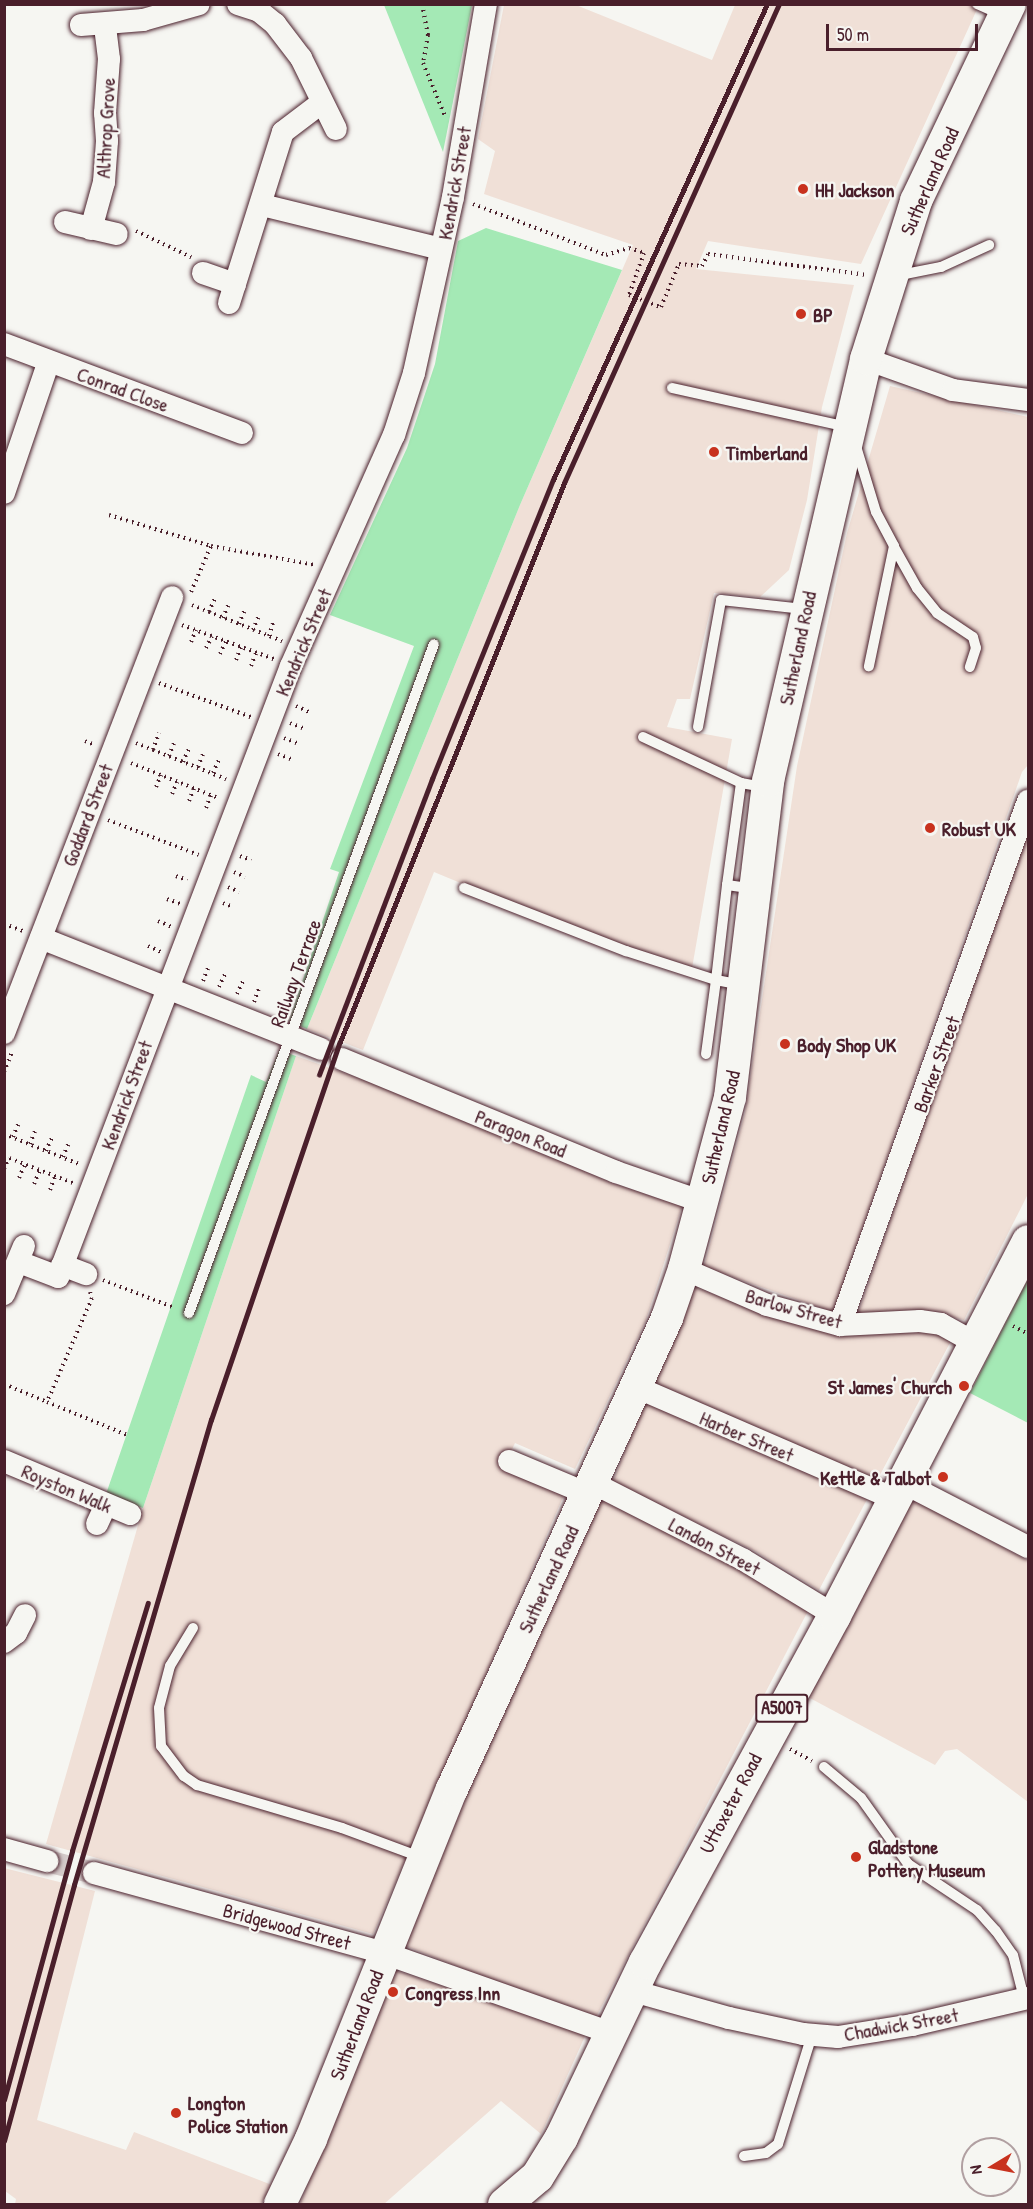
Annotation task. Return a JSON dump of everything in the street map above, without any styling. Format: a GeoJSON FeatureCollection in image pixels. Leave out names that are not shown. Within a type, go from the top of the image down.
{"type":"FeatureCollection","features":[{"type":"Feature","properties":{"kind":"main road","name":"Uttoxeter Road"},"geometry":{"type":"LineString","coordinates":[[535,2190],[614,2034],[633,1991],[766,1737],[834,1615],[1029,1241]]}},
{"type":"Feature","properties":{"kind":"main road","name":"A5007"},"geometry":{"type":"LineString","coordinates":[[504,2205],[535,2190]]}},
{"type":"Feature","properties":{"kind":"street"},"geometry":{"type":"LineString","coordinates":[[81,25],[105,26],[142,20],[199,4]]}},
{"type":"Feature","properties":{"kind":"street"},"geometry":{"type":"LineString","coordinates":[[238,4],[259,11],[276,24],[301,58],[321,103],[336,129]]}},
{"type":"Feature","properties":{"kind":"street","name":"Kendrick Street"},"geometry":{"type":"LineString","coordinates":[[62,1265],[166,987],[205,856],[291,640],[325,566],[394,435],[414,374],[453,197],[486,4]]}},
{"type":"Feature","properties":{"kind":"street","name":"Sutherland Road"},"geometry":{"type":"LineString","coordinates":[[280,2205],[311,2139],[423,1859],[667,1318],[684,1269],[730,1097],[730,983],[754,785],[805,609],[866,359],[889,278],[916,201],[1007,11]]}},
{"type":"Feature","properties":{"kind":"street","name":"Althrop Grove"},"geometry":{"type":"LineString","coordinates":[[91,229],[104,182],[107,141],[105,113],[109,59],[105,26]]}},
{"type":"Feature","properties":{"kind":"street"},"geometry":{"type":"LineString","coordinates":[[203,273],[232,294],[262,205],[270,165],[283,132],[321,103]]}},
{"type":"Feature","properties":{"kind":"street"},"geometry":{"type":"LineString","coordinates":[[262,205],[441,249]]}},
{"type":"Feature","properties":{"kind":"street"},"geometry":{"type":"LineString","coordinates":[[65,222],[117,234]]}},
{"type":"Feature","properties":{"kind":"street","name":"Conrad Close"},"geometry":{"type":"LineString","coordinates":[[4,344],[242,433]]}},
{"type":"Feature","properties":{"kind":"street"},"geometry":{"type":"LineString","coordinates":[[866,359],[953,390],[1029,400]]}},
{"type":"Feature","properties":{"kind":"street"},"geometry":{"type":"LineString","coordinates":[[4,492],[49,362]]}},
{"type":"Feature","properties":{"kind":"street","name":"Goddard Street"},"geometry":{"type":"LineString","coordinates":[[9,1041],[41,938],[88,812],[110,755],[179,600]]}},
{"type":"Feature","properties":{"kind":"street","name":"Barker Street"},"geometry":{"type":"LineString","coordinates":[[840,1325],[1029,801]]}},
{"type":"Feature","properties":{"kind":"street"},"geometry":{"type":"LineString","coordinates":[[41,938],[321,1049]]}},
{"type":"Feature","properties":{"kind":"street","name":"Paragon Road"},"geometry":{"type":"LineString","coordinates":[[342,1059],[616,1172],[703,1202]]}},
{"type":"Feature","properties":{"kind":"street"},"geometry":{"type":"LineString","coordinates":[[4,1294],[22,1254],[58,1277],[62,1265],[86,1274]]}},
{"type":"Feature","properties":{"kind":"street","name":"Barlow Street"},"geometry":{"type":"LineString","coordinates":[[684,1269],[767,1305],[840,1325],[920,1321],[941,1324],[977,1344]]}},
{"type":"Feature","properties":{"kind":"street","name":"Harber Street"},"geometry":{"type":"LineString","coordinates":[[636,1387],[898,1490],[1029,1547]]}},
{"type":"Feature","properties":{"kind":"street","name":"Royston Walk"},"geometry":{"type":"LineString","coordinates":[[4,1461],[102,1514],[130,1514]]}},
{"type":"Feature","properties":{"kind":"street","name":"Landon Street"},"geometry":{"type":"LineString","coordinates":[[509,1461],[590,1489],[744,1560],[834,1615]]}},
{"type":"Feature","properties":{"kind":"street"},"geometry":{"type":"LineString","coordinates":[[4,1642],[15,1633],[25,1615]]}},
{"type":"Feature","properties":{"kind":"street"},"geometry":{"type":"LineString","coordinates":[[4,1849],[47,1861]]}},
{"type":"Feature","properties":{"kind":"street","name":"Bridgewood Street"},"geometry":{"type":"LineString","coordinates":[[94,1873],[384,1953],[614,2034]]}},
{"type":"Feature","properties":{"kind":"street","name":"Chadwick Street"},"geometry":{"type":"LineString","coordinates":[[633,1991],[729,2018],[812,2035],[838,2037],[912,2025],[1026,1998]]}},
{"type":"Feature","properties":{"kind":"lane"},"geometry":{"type":"LineString","coordinates":[[977,4],[1007,11]]}},
{"type":"Feature","properties":{"kind":"lane"},"geometry":{"type":"LineString","coordinates":[[889,278],[941,267],[989,245]]}},
{"type":"Feature","properties":{"kind":"lane"},"geometry":{"type":"LineString","coordinates":[[672,388],[851,428],[876,512],[917,588],[937,613],[974,637],[976,648],[970,667]]}},
{"type":"Feature","properties":{"kind":"lane"},"geometry":{"type":"LineString","coordinates":[[869,666],[894,546]]}},
{"type":"Feature","properties":{"kind":"lane"},"geometry":{"type":"LineString","coordinates":[[698,727],[721,600],[805,609]]}},
{"type":"Feature","properties":{"kind":"lane","name":"Railway Terrace"},"geometry":{"type":"LineString","coordinates":[[189,1313],[434,644]]}},
{"type":"Feature","properties":{"kind":"lane"},"geometry":{"type":"LineString","coordinates":[[643,737],[754,785]]}},
{"type":"Feature","properties":{"kind":"lane"},"geometry":{"type":"LineString","coordinates":[[464,888],[626,951],[730,983],[706,1054]]}},
{"type":"Feature","properties":{"kind":"lane"},"geometry":{"type":"LineString","coordinates":[[193,1628],[170,1666],[159,1708],[161,1746],[184,1776],[197,1785],[342,1828],[423,1859]]}},
{"type":"Feature","properties":{"kind":"lane"},"geometry":{"type":"LineString","coordinates":[[824,1767],[861,1798],[908,1864],[977,1910],[996,1931],[1013,1955],[1026,1998]]}},
{"type":"Feature","properties":{"kind":"lane"},"geometry":{"type":"LineString","coordinates":[[744,2156],[766,2153],[778,2144],[812,2035]]}},
{"type":"Feature","properties":{"kind":"path"},"geometry":{"type":"LineString","coordinates":[[422,4],[428,35],[423,63],[460,153]]}},
{"type":"Feature","properties":{"kind":"path"},"geometry":{"type":"LineString","coordinates":[[453,197],[606,255],[629,248],[644,254],[629,295],[661,307],[679,264],[702,266],[708,254],[889,278]]}},
{"type":"Feature","properties":{"kind":"path"},"geometry":{"type":"LineString","coordinates":[[117,234],[118,226],[206,262],[203,273]]}},
{"type":"Feature","properties":{"kind":"path"},"geometry":{"type":"LineString","coordinates":[[109,515],[211,546],[325,566]]}},
{"type":"Feature","properties":{"kind":"path"},"geometry":{"type":"LineString","coordinates":[[174,633],[178,624],[179,600],[211,546]]}},
{"type":"Feature","properties":{"kind":"path"},"geometry":{"type":"LineString","coordinates":[[310,576],[325,566]]}},
{"type":"Feature","properties":{"kind":"path"},"geometry":{"type":"LineString","coordinates":[[209,612],[215,597]]}},
{"type":"Feature","properties":{"kind":"path"},"geometry":{"type":"LineString","coordinates":[[179,600],[268,636],[291,640],[274,671]]}},
{"type":"Feature","properties":{"kind":"path"},"geometry":{"type":"LineString","coordinates":[[223,618],[229,603]]}},
{"type":"Feature","properties":{"kind":"path"},"geometry":{"type":"LineString","coordinates":[[239,624],[245,609]]}},
{"type":"Feature","properties":{"kind":"path"},"geometry":{"type":"LineString","coordinates":[[253,630],[259,615]]}},
{"type":"Feature","properties":{"kind":"path"},"geometry":{"type":"LineString","coordinates":[[268,636],[274,620]]}},
{"type":"Feature","properties":{"kind":"path"},"geometry":{"type":"LineString","coordinates":[[178,624],[278,661]]}},
{"type":"Feature","properties":{"kind":"path"},"geometry":{"type":"LineString","coordinates":[[191,642],[196,630]]}},
{"type":"Feature","properties":{"kind":"path"},"geometry":{"type":"LineString","coordinates":[[206,648],[212,636]]}},
{"type":"Feature","properties":{"kind":"path"},"geometry":{"type":"LineString","coordinates":[[220,654],[226,641]]}},
{"type":"Feature","properties":{"kind":"path"},"geometry":{"type":"LineString","coordinates":[[236,660],[241,647]]}},
{"type":"Feature","properties":{"kind":"path"},"geometry":{"type":"LineString","coordinates":[[251,666],[256,653]]}},
{"type":"Feature","properties":{"kind":"path"},"geometry":{"type":"LineString","coordinates":[[151,691],[159,671]]}},
{"type":"Feature","properties":{"kind":"path"},"geometry":{"type":"LineString","coordinates":[[155,681],[255,718]]}},
{"type":"Feature","properties":{"kind":"path"},"geometry":{"type":"LineString","coordinates":[[287,712],[291,704]]}},
{"type":"Feature","properties":{"kind":"path"},"geometry":{"type":"LineString","coordinates":[[251,729],[259,709]]}},
{"type":"Feature","properties":{"kind":"path"},"geometry":{"type":"LineString","coordinates":[[281,728],[284,720]]}},
{"type":"Feature","properties":{"kind":"path"},"geometry":{"type":"LineString","coordinates":[[110,755],[223,800],[231,780],[153,750],[159,734]]}},
{"type":"Feature","properties":{"kind":"path"},"geometry":{"type":"LineString","coordinates":[[275,743],[278,735]]}},
{"type":"Feature","properties":{"kind":"path"},"geometry":{"type":"LineString","coordinates":[[169,756],[175,740]]}},
{"type":"Feature","properties":{"kind":"path"},"geometry":{"type":"LineString","coordinates":[[183,762],[190,746]]}},
{"type":"Feature","properties":{"kind":"path"},"geometry":{"type":"LineString","coordinates":[[198,767],[204,752]]}},
{"type":"Feature","properties":{"kind":"path"},"geometry":{"type":"LineString","coordinates":[[213,773],[219,757]]}},
{"type":"Feature","properties":{"kind":"path"},"geometry":{"type":"LineString","coordinates":[[156,787],[161,775]]}},
{"type":"Feature","properties":{"kind":"path"},"geometry":{"type":"LineString","coordinates":[[172,794],[177,782]]}},
{"type":"Feature","properties":{"kind":"path"},"geometry":{"type":"LineString","coordinates":[[189,801],[194,788]]}},
{"type":"Feature","properties":{"kind":"path"},"geometry":{"type":"LineString","coordinates":[[206,808],[211,795]]}},
{"type":"Feature","properties":{"kind":"path"},"geometry":{"type":"LineString","coordinates":[[88,812],[205,856]]}},
{"type":"Feature","properties":{"kind":"path"},"geometry":{"type":"LineString","coordinates":[[188,889],[194,873]]}},
{"type":"Feature","properties":{"kind":"path"},"geometry":{"type":"LineString","coordinates":[[177,876],[190,882]]}},
{"type":"Feature","properties":{"kind":"path"},"geometry":{"type":"LineString","coordinates":[[178,912],[184,897]]}},
{"type":"Feature","properties":{"kind":"path"},"geometry":{"type":"LineString","coordinates":[[167,898],[182,904]]}},
{"type":"Feature","properties":{"kind":"path"},"geometry":{"type":"LineString","coordinates":[[169,936],[176,920]]}},
{"type":"Feature","properties":{"kind":"path"},"geometry":{"type":"LineString","coordinates":[[158,921],[172,927]]}},
{"type":"Feature","properties":{"kind":"path"},"geometry":{"type":"LineString","coordinates":[[159,960],[166,944]]}},
{"type":"Feature","properties":{"kind":"path"},"geometry":{"type":"LineString","coordinates":[[148,946],[162,952]]}},
{"type":"Feature","properties":{"kind":"path"},"geometry":{"type":"LineString","coordinates":[[201,985],[208,968]]}},
{"type":"Feature","properties":{"kind":"path"},"geometry":{"type":"LineString","coordinates":[[217,992],[225,974]]}},
{"type":"Feature","properties":{"kind":"path"},"geometry":{"type":"LineString","coordinates":[[243,981],[235,999],[261,1010]]}},
{"type":"Feature","properties":{"kind":"path"},"geometry":{"type":"LineString","coordinates":[[192,982],[226,996]]}},
{"type":"Feature","properties":{"kind":"path"},"geometry":{"type":"LineString","coordinates":[[252,1006],[259,988]]}},
{"type":"Feature","properties":{"kind":"path"},"geometry":{"type":"LineString","coordinates":[[4,1072],[9,1041]]}},
{"type":"Feature","properties":{"kind":"path"},"geometry":{"type":"LineString","coordinates":[[13,1137],[19,1122]]}},
{"type":"Feature","properties":{"kind":"path"},"geometry":{"type":"LineString","coordinates":[[30,1144],[36,1128]]}},
{"type":"Feature","properties":{"kind":"path"},"geometry":{"type":"LineString","coordinates":[[4,1134],[63,1157],[93,1181]]}},
{"type":"Feature","properties":{"kind":"path"},"geometry":{"type":"LineString","coordinates":[[46,1151],[53,1135]]}},
{"type":"Feature","properties":{"kind":"path"},"geometry":{"type":"LineString","coordinates":[[63,1157],[69,1142]]}},
{"type":"Feature","properties":{"kind":"path"},"geometry":{"type":"LineString","coordinates":[[4,1169],[7,1157],[55,1176],[93,1181]]}},
{"type":"Feature","properties":{"kind":"path"},"geometry":{"type":"LineString","coordinates":[[19,1178],[25,1164]]}},
{"type":"Feature","properties":{"kind":"path"},"geometry":{"type":"LineString","coordinates":[[34,1184],[40,1170]]}},
{"type":"Feature","properties":{"kind":"path"},"geometry":{"type":"LineString","coordinates":[[50,1190],[55,1176]]}},
{"type":"Feature","properties":{"kind":"path"},"geometry":{"type":"LineString","coordinates":[[86,1274],[189,1313]]}},
{"type":"Feature","properties":{"kind":"path"},"geometry":{"type":"LineString","coordinates":[[47,1402],[92,1298],[86,1274]]}},
{"type":"Feature","properties":{"kind":"path"},"geometry":{"type":"LineString","coordinates":[[4,1384],[127,1435]]}},
{"type":"Feature","properties":{"kind":"path"},"geometry":{"type":"LineString","coordinates":[[766,1737],[824,1767]]}},
{"type":"Feature","properties":{"kind":"shaded area"},"geometry":{"type":"Polygon","coordinates":[[[504,5],[576,5],[712,60],[735,5],[979,5],[861,264],[708,241],[696,269],[854,285],[822,407],[807,500],[789,570],[760,597],[714,593],[690,699],[677,699],[667,727],[732,739],[691,974],[658,965],[434,872],[363,1050],[307,1029],[520,505],[633,245],[484,194],[495,151],[478,139],[504,5]]]}},
{"type":"Feature","properties":{"kind":"shaded area"},"geometry":{"type":"Polygon","coordinates":[[[890,386],[1028,417],[1028,765],[1022,772],[833,1312],[704,1267],[745,1113],[797,766],[847,533],[890,386]]]}},
{"type":"Feature","properties":{"kind":"shaded area"},"geometry":{"type":"Polygon","coordinates":[[[1028,822],[1028,1194],[964,1320],[936,1313],[858,1314],[1028,822]]]}},
{"type":"Feature","properties":{"kind":"shaded area"},"geometry":{"type":"Polygon","coordinates":[[[296,1056],[446,1109],[609,1182],[682,1206],[646,1320],[575,1469],[515,1443],[504,1466],[564,1495],[373,1934],[46,1844],[143,1508],[296,1056]]]}},
{"type":"Feature","properties":{"kind":"shaded area"},"geometry":{"type":"Polygon","coordinates":[[[689,1285],[761,1312],[927,1330],[952,1339],[819,1590],[755,1551],[613,1482],[689,1285]]]}},
{"type":"Feature","properties":{"kind":"shaded area"},"geometry":{"type":"Polygon","coordinates":[[[912,1498],[1028,1561],[1028,1802],[957,1749],[945,1751],[935,1765],[806,1696],[912,1498]]]}},
{"type":"Feature","properties":{"kind":"shaded area"},"geometry":{"type":"Polygon","coordinates":[[[599,1499],[696,1544],[809,1609],[594,2021],[401,1944],[599,1499]]]}},
{"type":"Feature","properties":{"kind":"shaded area"},"geometry":{"type":"Polygon","coordinates":[[[4,1868],[95,1891],[37,2120],[126,2150],[134,2132],[272,2185],[261,2204],[15,2204],[16,2199],[5,2191],[4,1868]]]}},
{"type":"Feature","properties":{"kind":"shaded area"},"geometry":{"type":"Polygon","coordinates":[[[394,1970],[586,2034],[541,2134],[501,2101],[384,2204],[300,2204],[394,1970]]]}},
{"type":"Feature","properties":{"kind":"green space"},"geometry":{"type":"Polygon","coordinates":[[[384,5],[472,5],[443,152],[384,5]]]}},
{"type":"Feature","properties":{"kind":"green space"},"geometry":{"type":"Polygon","coordinates":[[[486,228],[622,270],[520,505],[307,1029],[289,1021],[339,872],[330,869],[414,646],[330,615],[407,448],[435,364],[458,241],[486,228]]]}},
{"type":"Feature","properties":{"kind":"green space"},"geometry":{"type":"Polygon","coordinates":[[[279,1050],[296,1056],[143,1508],[106,1494],[251,1075],[266,1082],[279,1050]]]}},
{"type":"Feature","properties":{"kind":"green space"},"geometry":{"type":"Polygon","coordinates":[[[1028,1279],[1028,1423],[970,1393],[1028,1279]]]}},
{"type":"Feature","properties":{"kind":"tunnel"},"geometry":{"type":"LineString","coordinates":[[47,1861],[94,1873]]}},
{"type":"Feature","properties":{"kind":"railway"},"geometry":{"type":"LineString","coordinates":[[319,1075],[432,779],[553,480],[767,4]]}},
{"type":"Feature","properties":{"kind":"railway"},"geometry":{"type":"LineString","coordinates":[[4,2141],[74,1885],[211,1420],[340,1042],[564,483],[779,4]]}},
{"type":"Feature","properties":{"kind":"railway"},"geometry":{"type":"LineString","coordinates":[[4,2100],[72,1851],[148,1603]]}},
{"type":"Feature","properties":{"kind":"place","name":"HH Jackson"},"geometry":{"type":"Point","coordinates":[803,189]}},
{"type":"Feature","properties":{"kind":"place","name":"BP"},"geometry":{"type":"Point","coordinates":[801,314]}},
{"type":"Feature","properties":{"kind":"place","name":"Timberland"},"geometry":{"type":"Point","coordinates":[714,452]}},
{"type":"Feature","properties":{"kind":"place","name":"Robust UK"},"geometry":{"type":"Point","coordinates":[930,828]}},
{"type":"Feature","properties":{"kind":"place","name":"Body Shop UK"},"geometry":{"type":"Point","coordinates":[785,1044]}},
{"type":"Feature","properties":{"kind":"place","name":"St James' Church"},"geometry":{"type":"Point","coordinates":[964,1386]}},
{"type":"Feature","properties":{"kind":"place","name":"Kettle & Talbot"},"geometry":{"type":"Point","coordinates":[943,1477]}},
{"type":"Feature","properties":{"kind":"place","name":"Gladstone Pottery Museum"},"geometry":{"type":"Point","coordinates":[856,1857]}},
{"type":"Feature","properties":{"kind":"place","name":"Congress Inn"},"geometry":{"type":"Point","coordinates":[393,1992]}},
{"type":"Feature","properties":{"kind":"place","name":"Longton Police Station"},"geometry":{"type":"Point","coordinates":[176,2113]}}]}
